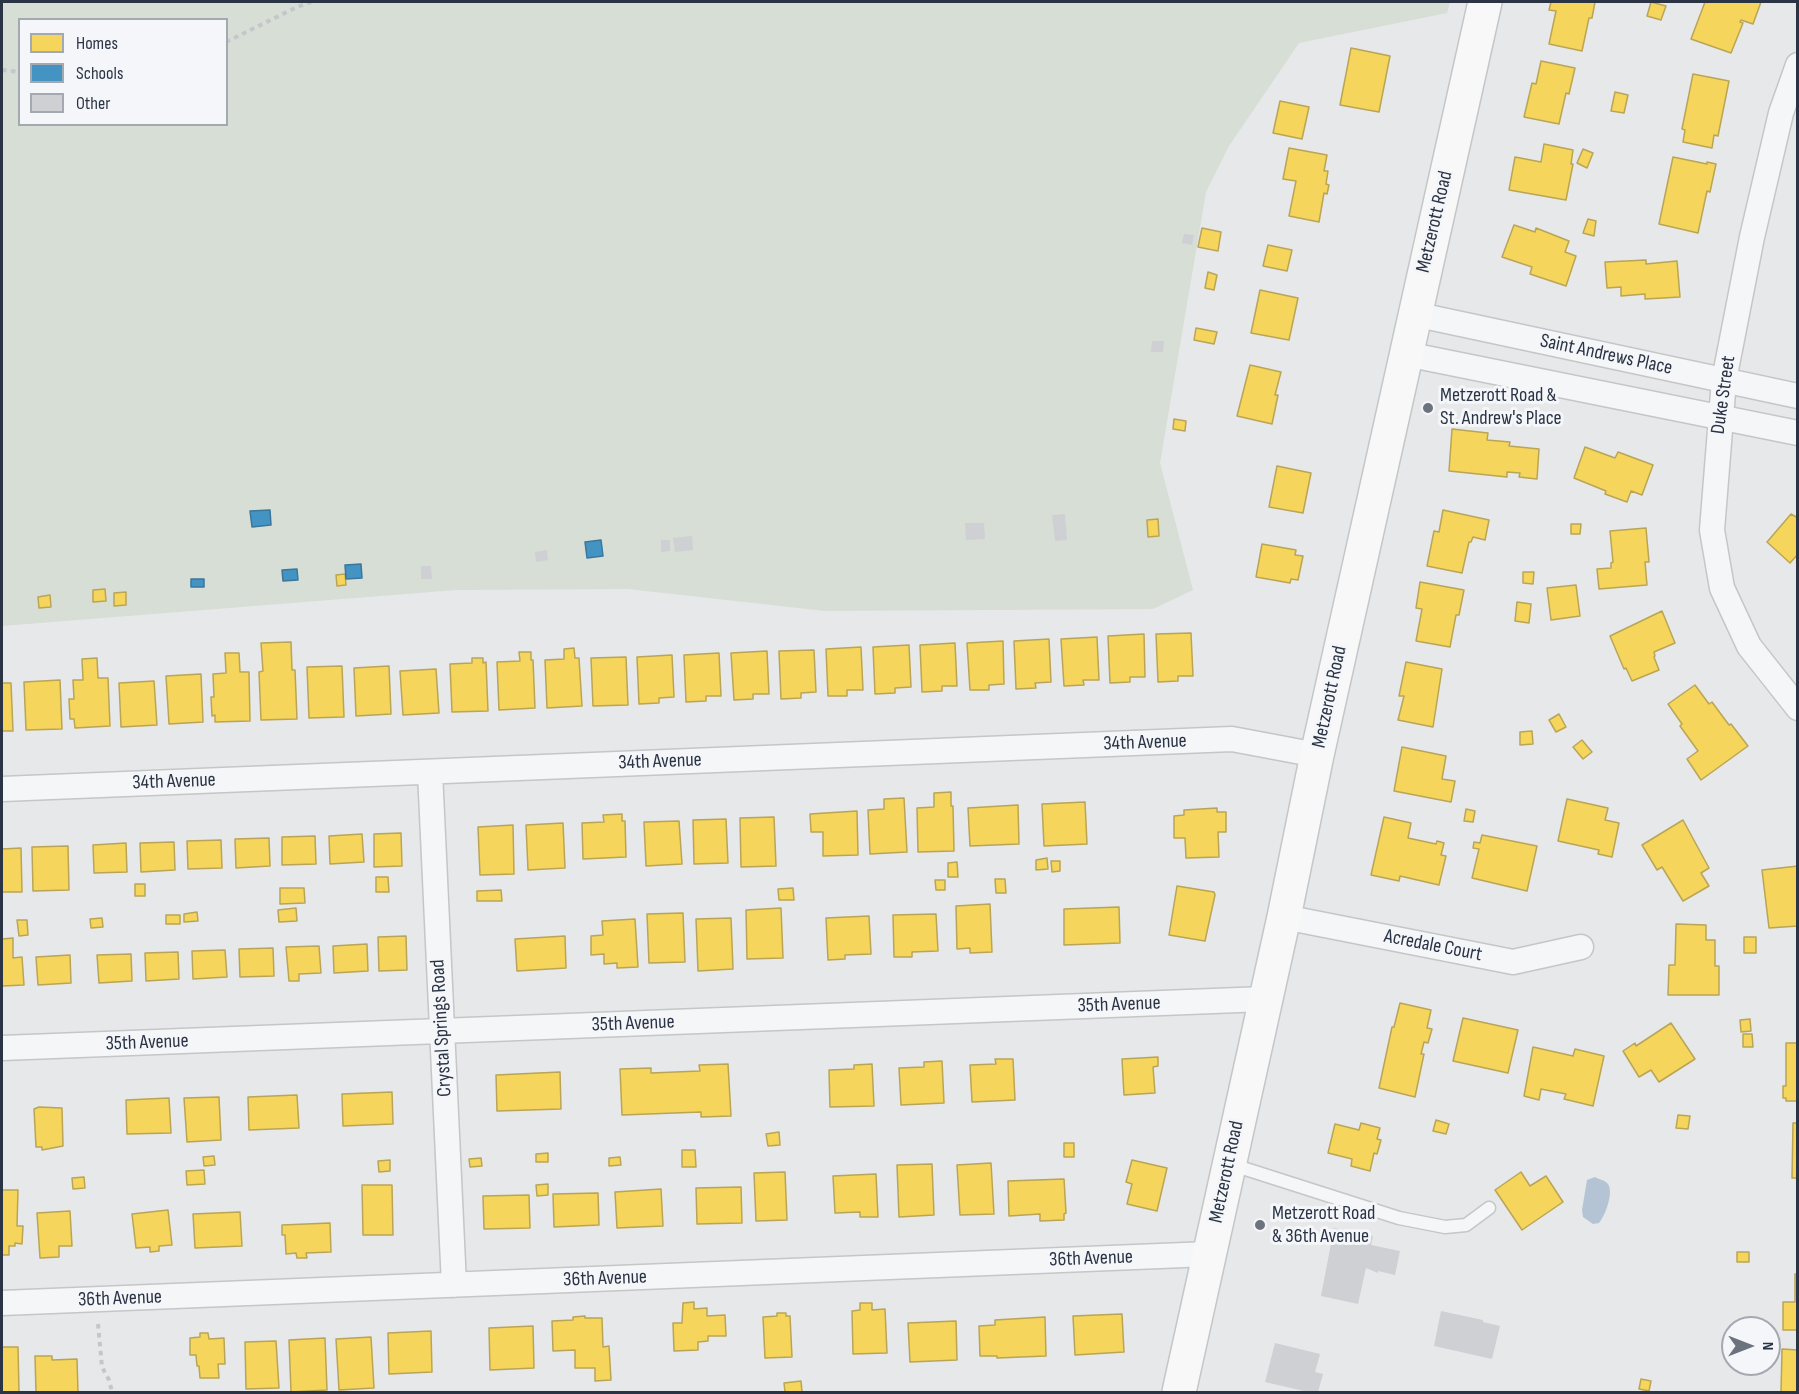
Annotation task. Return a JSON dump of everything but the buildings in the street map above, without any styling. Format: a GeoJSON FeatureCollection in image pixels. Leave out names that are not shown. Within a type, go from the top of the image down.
{"type":"FeatureCollection","features":[{"type":"Feature","properties":{"kind":"street","name":"Metzerott Road"},"geometry":{"type":"LineString","coordinates":[[1179,1392],[1414,314],[1485,2]]}},
{"type":"Feature","properties":{"kind":"street","name":"Duke Street"},"geometry":{"type":"LineString","coordinates":[[1797,65],[1781,113],[1752,237],[1724,380],[1712,530],[1722,588],[1749,646],[1797,708]]}},
{"type":"Feature","properties":{"kind":"street","name":"Saint Andrews Place"},"geometry":{"type":"LineString","coordinates":[[1414,314],[1797,396]]}},
{"type":"Feature","properties":{"kind":"street","name":"Saint Andrews Place"},"geometry":{"type":"LineString","coordinates":[[1406,354],[1797,433]]}},
{"type":"Feature","properties":{"kind":"street","name":"34th Avenue"},"geometry":{"type":"LineString","coordinates":[[2,789],[1233,739],[1317,755]]}},
{"type":"Feature","properties":{"kind":"street","name":"Crystal Springs Road"},"geometry":{"type":"LineString","coordinates":[[430,771],[454,1285]]}},
{"type":"Feature","properties":{"kind":"street","name":"Acredale Court"},"geometry":{"type":"LineString","coordinates":[[1284,917],[1513,962],[1581,947]]}},
{"type":"Feature","properties":{"kind":"street","name":"35th Avenue"},"geometry":{"type":"LineString","coordinates":[[2,1048],[1265,999]]}},
{"type":"Feature","properties":{"kind":"street","name":"36th Avenue"},"geometry":{"type":"LineString","coordinates":[[2,1304],[1209,1254]]}},
{"type":"Feature","properties":{"kind":"lane"},"geometry":{"type":"LineString","coordinates":[[1229,1163],[1399,1218],[1445,1227],[1466,1225],[1490,1208]]}},
{"type":"Feature","properties":{"kind":"path"},"geometry":{"type":"LineString","coordinates":[[228,41],[311,2]]}},
{"type":"Feature","properties":{"kind":"path"},"geometry":{"type":"LineString","coordinates":[[2,70],[18,72]]}},
{"type":"Feature","properties":{"kind":"path"},"geometry":{"type":"LineString","coordinates":[[96,1300],[102,1367],[112,1392]]}},
{"type":"Feature","properties":{"kind":"shaded area"},"geometry":{"type":"Polygon","coordinates":[[[2,2],[1450,2],[1447,13],[1299,43],[1229,146],[1206,192],[1160,463],[1193,590],[1153,609],[825,611],[628,589],[456,590],[2,626],[2,2]]]}},
{"type":"Feature","properties":{"kind":"water"},"geometry":{"type":"Polygon","coordinates":[[[1595,1177],[1608,1184],[1610,1193],[1601,1220],[1593,1224],[1583,1217],[1582,1210],[1587,1180],[1595,1177]]]}},
{"type":"Feature","properties":{"kind":"place","name":"Metzerott Road & St. Andrew's Place"},"geometry":{"type":"Point","coordinates":[1428,408]}},
{"type":"Feature","properties":{"kind":"place","name":"Metzerott Road & 36th Avenue"},"geometry":{"type":"Point","coordinates":[1260,1225]}}]}
